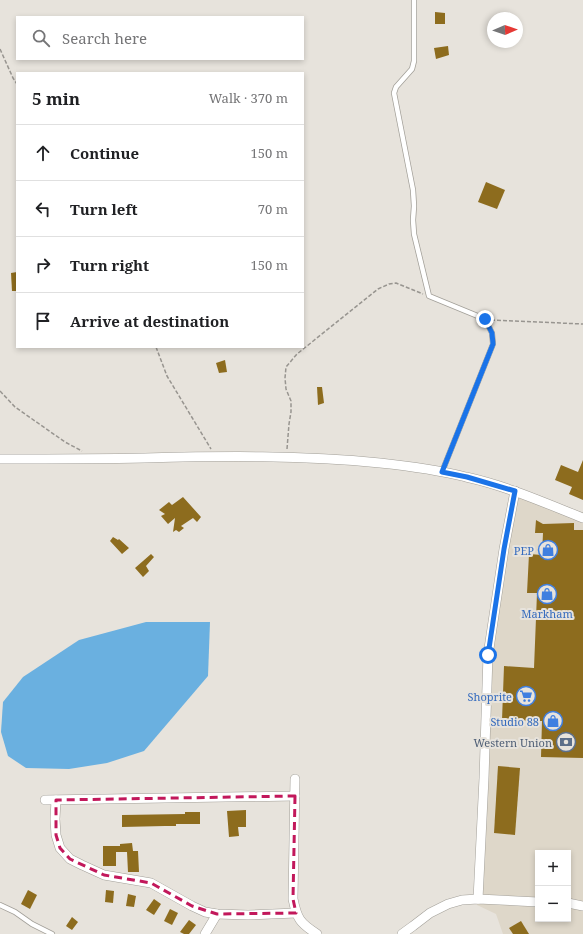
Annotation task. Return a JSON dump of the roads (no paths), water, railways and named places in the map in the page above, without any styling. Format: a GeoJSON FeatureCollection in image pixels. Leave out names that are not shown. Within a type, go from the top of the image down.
{"type":"FeatureCollection","features":[{"type":"Feature","properties":{"kind":"street"},"geometry":{"type":"LineString","coordinates":[[0,459],[99,459],[216,456],[347,460],[406,466],[467,477],[515,491],[583,518]]}},
{"type":"Feature","properties":{"kind":"street"},"geometry":{"type":"LineString","coordinates":[[478,899],[488,655],[504,549],[515,491]]}},
{"type":"Feature","properties":{"kind":"street"},"geometry":{"type":"LineString","coordinates":[[295,779],[293,899],[296,913],[304,926],[317,934]]}},
{"type":"Feature","properties":{"kind":"street"},"geometry":{"type":"LineString","coordinates":[[45,800],[295,796]]}},
{"type":"Feature","properties":{"kind":"street"},"geometry":{"type":"LineString","coordinates":[[56,800],[56,835],[60,848],[70,859],[104,875],[151,883],[205,912],[248,915],[296,913]]}},
{"type":"Feature","properties":{"kind":"street"},"geometry":{"type":"LineString","coordinates":[[402,934],[430,913],[448,904],[462,900],[478,899],[535,902]]}},
{"type":"Feature","properties":{"kind":"street"},"geometry":{"type":"LineString","coordinates":[[571,904],[583,906]]}},
{"type":"Feature","properties":{"kind":"street"},"geometry":{"type":"LineString","coordinates":[[205,934],[217,914]]}},
{"type":"Feature","properties":{"kind":"lane"},"geometry":{"type":"LineString","coordinates":[[414,0],[414,61],[412,70],[396,87],[394,93],[413,190],[414,234],[429,296],[485,319],[492,333],[493,344],[442,472]]}},
{"type":"Feature","properties":{"kind":"lane"},"geometry":{"type":"LineString","coordinates":[[0,905],[52,934]]}},
{"type":"Feature","properties":{"kind":"water"},"geometry":{"type":"Polygon","coordinates":[[[146,622],[210,622],[208,676],[144,751],[107,763],[69,769],[26,768],[8,756],[1,732],[3,702],[23,677],[79,640],[146,622]]]}},
{"type":"Feature","properties":{"kind":"place","name":"PEP"},"geometry":{"type":"Point","coordinates":[548,550]}},
{"type":"Feature","properties":{"kind":"place","name":"Markham"},"geometry":{"type":"Point","coordinates":[547,594]}},
{"type":"Feature","properties":{"kind":"place","name":"Shoprite"},"geometry":{"type":"Point","coordinates":[526,696]}},
{"type":"Feature","properties":{"kind":"place","name":"Studio 88"},"geometry":{"type":"Point","coordinates":[553,721]}},
{"type":"Feature","properties":{"kind":"place","name":"Western Union"},"geometry":{"type":"Point","coordinates":[566,742]}}]}
